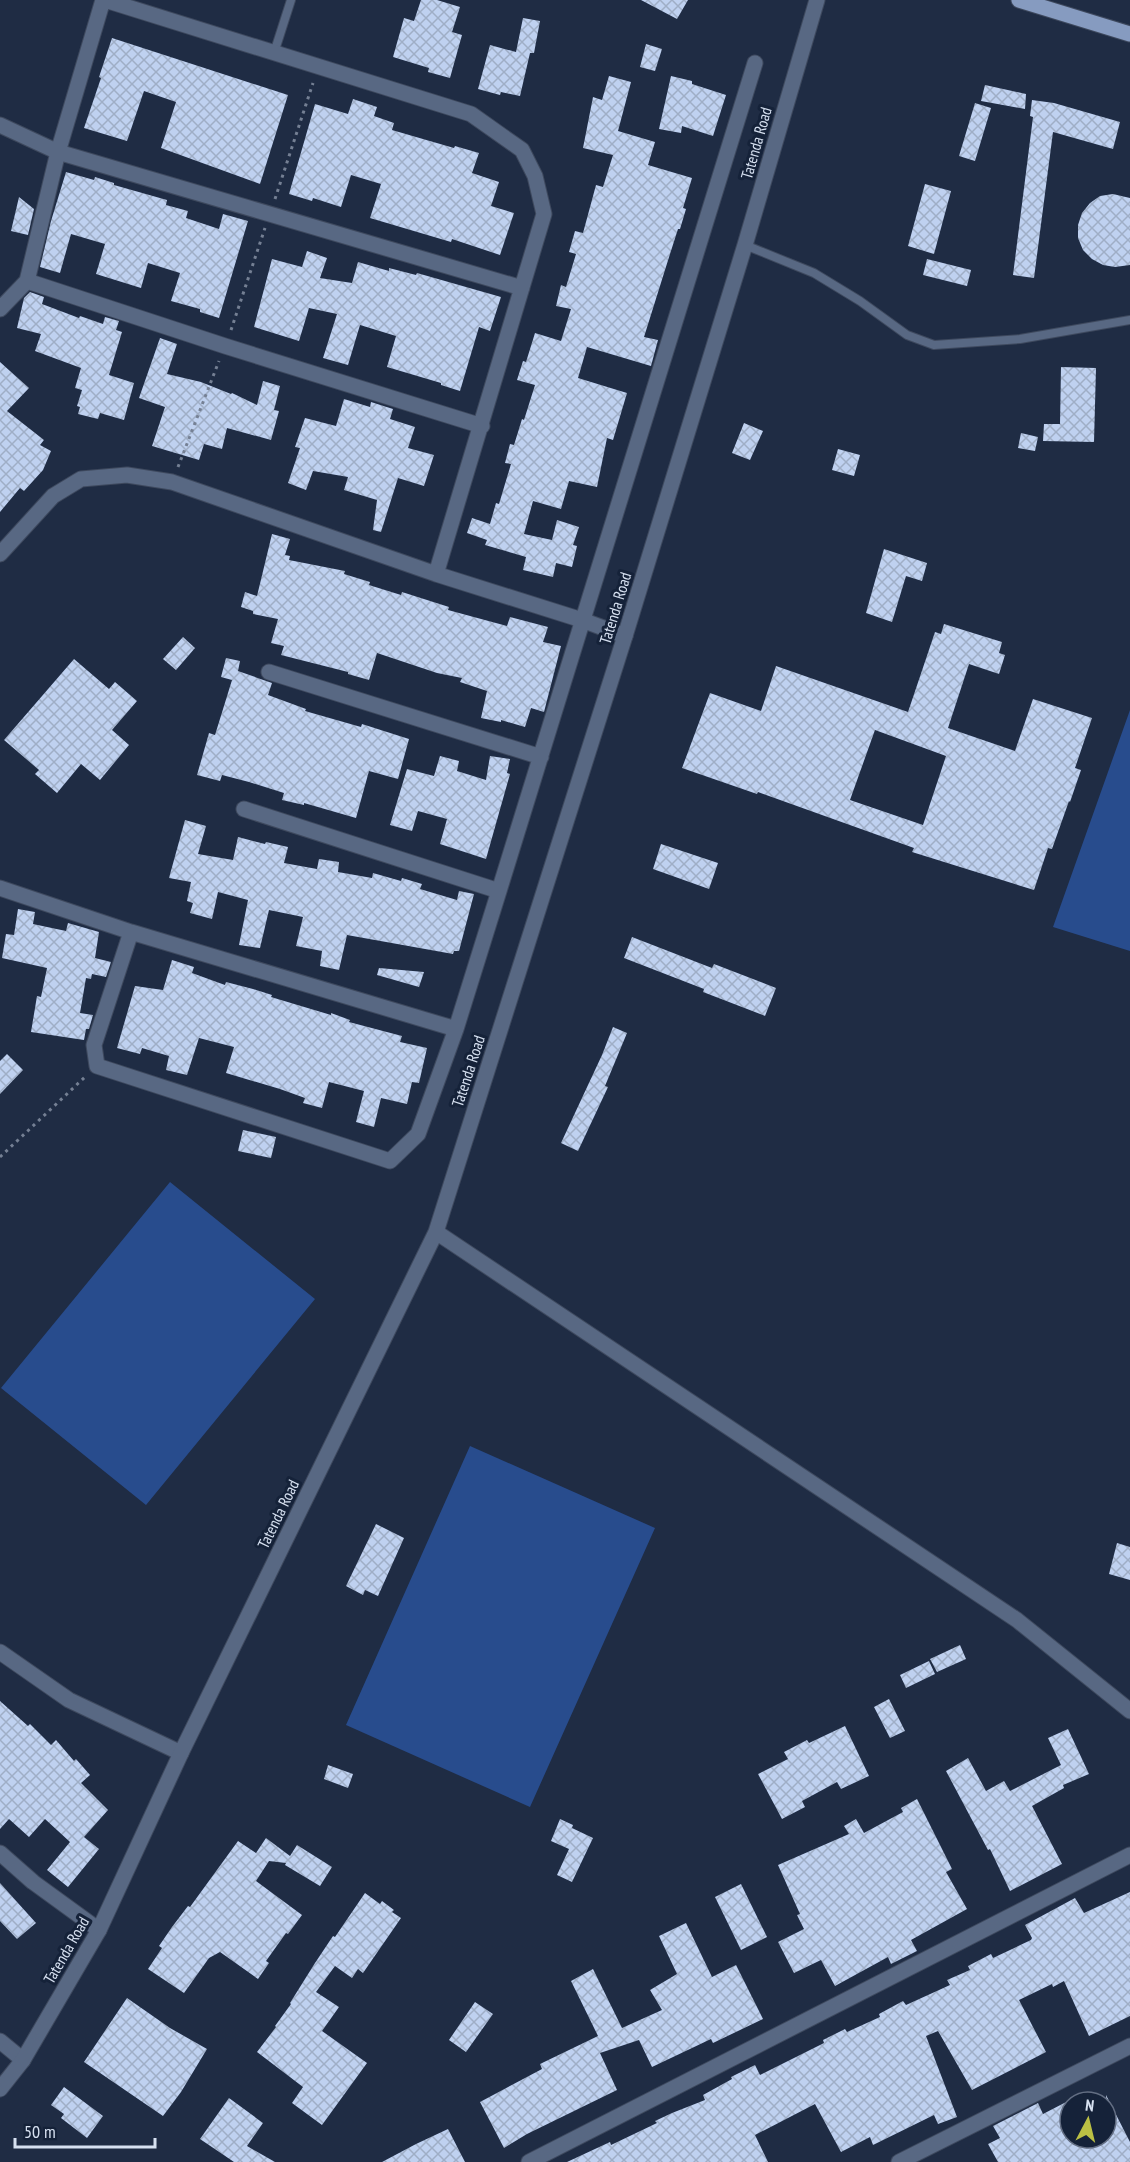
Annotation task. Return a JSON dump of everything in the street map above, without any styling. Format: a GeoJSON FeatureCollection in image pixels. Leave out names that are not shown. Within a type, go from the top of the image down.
{"type":"FeatureCollection","features":[{"type":"Feature","properties":{"kind":"main road"},"geometry":{"type":"LineString","coordinates":[[1019,0],[1130,34]]}},
{"type":"Feature","properties":{"kind":"street"},"geometry":{"type":"LineString","coordinates":[[0,309],[27,281],[58,152],[104,0],[471,114],[522,150],[535,176],[544,214],[436,574]]}},
{"type":"Feature","properties":{"kind":"street","name":"Tatenda Road"},"geometry":{"type":"LineString","coordinates":[[0,2089],[23,2060],[99,1930],[182,1753],[436,1232],[625,636],[745,245],[817,0]]}},
{"type":"Feature","properties":{"kind":"street"},"geometry":{"type":"LineString","coordinates":[[131,932],[94,1045],[97,1066],[390,1161],[418,1134],[456,1029],[755,63]]}},
{"type":"Feature","properties":{"kind":"street"},"geometry":{"type":"LineString","coordinates":[[0,125],[58,152],[522,288]]}},
{"type":"Feature","properties":{"kind":"street"},"geometry":{"type":"LineString","coordinates":[[27,281],[225,346],[482,426]]}},
{"type":"Feature","properties":{"kind":"street"},"geometry":{"type":"LineString","coordinates":[[0,554],[53,496],[81,479],[127,475],[172,483],[625,636]]}},
{"type":"Feature","properties":{"kind":"street"},"geometry":{"type":"LineString","coordinates":[[269,672],[541,758]]}},
{"type":"Feature","properties":{"kind":"street"},"geometry":{"type":"LineString","coordinates":[[244,809],[499,891]]}},
{"type":"Feature","properties":{"kind":"street"},"geometry":{"type":"LineString","coordinates":[[0,890],[131,932],[456,1029]]}},
{"type":"Feature","properties":{"kind":"street"},"geometry":{"type":"LineString","coordinates":[[436,1232],[1017,1620],[1130,1711]]}},
{"type":"Feature","properties":{"kind":"street"},"geometry":{"type":"LineString","coordinates":[[0,1652],[69,1700],[182,1753]]}},
{"type":"Feature","properties":{"kind":"street"},"geometry":{"type":"LineString","coordinates":[[0,1853],[33,1882],[99,1930]]}},
{"type":"Feature","properties":{"kind":"street"},"geometry":{"type":"LineString","coordinates":[[529,2162],[1130,1855]]}},
{"type":"Feature","properties":{"kind":"street"},"geometry":{"type":"LineString","coordinates":[[0,2041],[23,2060]]}},
{"type":"Feature","properties":{"kind":"street"},"geometry":{"type":"LineString","coordinates":[[899,2162],[1130,2046]]}},
{"type":"Feature","properties":{"kind":"lane"},"geometry":{"type":"LineString","coordinates":[[274,53],[291,0]]}},
{"type":"Feature","properties":{"kind":"lane"},"geometry":{"type":"LineString","coordinates":[[745,245],[814,273],[860,301],[908,335],[934,345],[1020,339],[1130,320]]}},
{"type":"Feature","properties":{"kind":"path"},"geometry":{"type":"LineString","coordinates":[[172,483],[225,346],[318,67]]}},
{"type":"Feature","properties":{"kind":"path"},"geometry":{"type":"LineString","coordinates":[[0,1157],[97,1066]]}},
{"type":"Feature","properties":{"kind":"shaded area"},"geometry":{"type":"Polygon","coordinates":[[[1130,710],[1130,951],[1053,927],[1130,710]]]}},
{"type":"Feature","properties":{"kind":"shaded area"},"geometry":{"type":"Polygon","coordinates":[[[170,1182],[315,1299],[146,1505],[1,1388],[170,1182]]]}},
{"type":"Feature","properties":{"kind":"shaded area"},"geometry":{"type":"Polygon","coordinates":[[[470,1446],[655,1528],[530,1807],[346,1725],[470,1446]]]}},
{"type":"Feature","properties":{"kind":"building"},"geometry":{"type":"Polygon","coordinates":[[[421,0],[437,0],[460,7],[452,32],[462,35],[450,78],[428,72],[429,68],[393,57],[404,18],[414,21],[421,0]]]}},
{"type":"Feature","properties":{"kind":"building"},"geometry":{"type":"Polygon","coordinates":[[[641,0],[688,0],[677,19],[641,0]]]}},
{"type":"Feature","properties":{"kind":"building"},"geometry":{"type":"Polygon","coordinates":[[[523,18],[540,21],[534,53],[530,53],[520,96],[501,92],[500,95],[478,89],[490,45],[516,52],[523,18]]]}},
{"type":"Feature","properties":{"kind":"building"},"geometry":{"type":"Polygon","coordinates":[[[112,38],[288,95],[260,184],[161,148],[176,102],[144,91],[127,141],[84,128],[112,38]]]}},
{"type":"Feature","properties":{"kind":"building"},"geometry":{"type":"Polygon","coordinates":[[[646,44],[662,49],[655,71],[640,67],[646,44]]]}},
{"type":"Feature","properties":{"kind":"building"},"geometry":{"type":"Polygon","coordinates":[[[609,76],[631,82],[618,131],[655,142],[648,165],[692,178],[683,208],[686,209],[680,229],[678,229],[644,337],[658,340],[651,366],[587,347],[578,378],[627,393],[613,440],[607,438],[597,487],[569,481],[561,509],[533,501],[524,534],[552,540],[557,520],[579,527],[573,545],[577,546],[572,567],[556,563],[553,577],[523,570],[526,557],[485,545],[487,540],[467,533],[472,518],[490,524],[496,503],[499,504],[511,464],[505,463],[510,444],[514,445],[535,385],[517,380],[523,361],[526,362],[535,333],[561,341],[571,309],[556,306],[561,285],[566,287],[576,254],[569,252],[575,231],[583,233],[596,185],[603,187],[613,155],[583,148],[593,97],[602,100],[609,76]]]}},
{"type":"Feature","properties":{"kind":"building"},"geometry":{"type":"Polygon","coordinates":[[[671,76],[692,81],[692,84],[726,95],[713,136],[682,126],[681,133],[659,129],[671,76]]]}},
{"type":"Feature","properties":{"kind":"building"},"geometry":{"type":"Polygon","coordinates":[[[985,85],[1026,94],[1025,109],[981,101],[985,85]]]}},
{"type":"Feature","properties":{"kind":"building"},"geometry":{"type":"Polygon","coordinates":[[[353,99],[377,107],[374,116],[394,123],[392,130],[479,153],[472,173],[499,182],[491,206],[514,213],[500,255],[452,239],[451,242],[370,218],[381,184],[351,175],[341,207],[313,198],[312,201],[289,194],[315,104],[348,114],[353,99]]]}},
{"type":"Feature","properties":{"kind":"building"},"geometry":{"type":"Polygon","coordinates":[[[1032,100],[1054,103],[1120,122],[1113,149],[1053,132],[1034,278],[1013,275],[1033,117],[1030,116],[1032,100]]]}},
{"type":"Feature","properties":{"kind":"building"},"geometry":{"type":"Polygon","coordinates":[[[975,103],[991,108],[975,161],[959,156],[975,103]]]}},
{"type":"Feature","properties":{"kind":"building"},"geometry":{"type":"Polygon","coordinates":[[[66,172],[94,180],[95,177],[114,183],[114,185],[167,200],[166,205],[188,211],[186,218],[219,229],[223,214],[248,221],[219,318],[200,312],[200,309],[171,301],[180,273],[148,263],[141,288],[96,274],[105,244],[71,234],[60,273],[40,267],[66,172]]]}},
{"type":"Feature","properties":{"kind":"building"},"geometry":{"type":"Polygon","coordinates":[[[925,184],[951,191],[934,254],[908,246],[925,184]]]}},
{"type":"Feature","properties":{"kind":"building"},"geometry":{"type":"Polygon","coordinates":[[[1113,194],[1130,198],[1130,265],[1115,267],[1103,265],[1092,259],[1083,250],[1078,238],[1078,225],[1082,213],[1100,196],[1113,194]]]}},
{"type":"Feature","properties":{"kind":"building"},"geometry":{"type":"Polygon","coordinates":[[[19,197],[34,209],[28,235],[11,231],[19,197]]]}},
{"type":"Feature","properties":{"kind":"building"},"geometry":{"type":"Polygon","coordinates":[[[307,251],[327,258],[320,278],[352,283],[358,262],[389,271],[389,268],[416,275],[417,273],[501,297],[490,331],[479,327],[460,391],[387,367],[396,336],[360,325],[348,365],[323,358],[337,314],[309,308],[299,341],[254,327],[272,259],[302,267],[307,251]]]}},
{"type":"Feature","properties":{"kind":"building"},"geometry":{"type":"Polygon","coordinates":[[[927,259],[971,270],[967,286],[923,275],[927,259]]]}},
{"type":"Feature","properties":{"kind":"building"},"geometry":{"type":"Polygon","coordinates":[[[30,292],[44,297],[42,304],[79,318],[80,316],[103,324],[105,317],[119,321],[116,330],[122,332],[109,375],[134,383],[124,420],[100,413],[98,419],[78,414],[80,407],[77,406],[82,390],[75,388],[81,368],[35,351],[41,334],[17,328],[24,298],[30,292]]]}},
{"type":"Feature","properties":{"kind":"building"},"geometry":{"type":"Polygon","coordinates":[[[160,338],[177,344],[167,374],[201,382],[257,405],[263,381],[280,386],[274,410],[279,411],[271,440],[227,428],[222,449],[204,444],[199,460],[152,446],[165,407],[139,398],[160,338]]]}},
{"type":"Feature","properties":{"kind":"building"},"geometry":{"type":"Polygon","coordinates":[[[0,362],[29,388],[7,411],[44,440],[40,445],[51,451],[43,470],[24,491],[20,488],[0,512],[0,362]]]}},
{"type":"Feature","properties":{"kind":"building"},"geometry":{"type":"Polygon","coordinates":[[[1061,367],[1096,368],[1094,442],[1043,441],[1044,424],[1060,424],[1061,367]]]}},
{"type":"Feature","properties":{"kind":"building"},"geometry":{"type":"Polygon","coordinates":[[[344,399],[370,407],[371,402],[393,409],[390,419],[415,427],[408,448],[434,455],[424,486],[398,478],[381,532],[373,530],[377,500],[344,490],[348,477],[313,471],[306,490],[288,483],[300,448],[295,447],[305,418],[336,426],[344,399]]]}},
{"type":"Feature","properties":{"kind":"building"},"geometry":{"type":"Polygon","coordinates":[[[744,423],[763,431],[750,460],[732,453],[744,423]]]}},
{"type":"Feature","properties":{"kind":"building"},"geometry":{"type":"Polygon","coordinates":[[[1021,433],[1038,437],[1035,451],[1018,448],[1021,433]]]}},
{"type":"Feature","properties":{"kind":"building"},"geometry":{"type":"Polygon","coordinates":[[[838,449],[860,455],[854,476],[832,470],[838,449]]]}},
{"type":"Feature","properties":{"kind":"building"},"geometry":{"type":"Polygon","coordinates":[[[272,534],[290,539],[285,555],[290,556],[289,560],[345,571],[344,574],[370,582],[369,585],[401,595],[402,592],[449,607],[448,610],[507,626],[510,617],[548,627],[543,642],[561,646],[544,712],[531,708],[525,727],[501,720],[501,722],[481,718],[487,691],[460,682],[462,678],[437,673],[377,653],[369,680],[348,674],[348,672],[281,655],[284,646],[271,643],[278,619],[253,614],[253,611],[241,607],[245,592],[257,596],[272,534]]]}},
{"type":"Feature","properties":{"kind":"building"},"geometry":{"type":"Polygon","coordinates":[[[884,549],[927,563],[922,581],[906,576],[892,622],[866,613],[884,549]]]}},
{"type":"Feature","properties":{"kind":"building"},"geometry":{"type":"Polygon","coordinates":[[[944,624],[1002,642],[999,653],[1005,655],[999,674],[969,664],[948,728],[1015,751],[1033,699],[1092,718],[1075,768],[1081,770],[1052,849],[1048,848],[1034,890],[912,852],[914,848],[758,792],[757,794],[682,768],[710,693],[761,711],[776,666],[908,712],[935,632],[941,634],[944,624]],[[875,730],[850,800],[923,825],[946,756],[875,730]]]}},
{"type":"Feature","properties":{"kind":"building"},"geometry":{"type":"Polygon","coordinates":[[[183,637],[195,648],[176,670],[163,659],[183,637]]]}},
{"type":"Feature","properties":{"kind":"building"},"geometry":{"type":"Polygon","coordinates":[[[226,658],[240,661],[238,671],[272,683],[268,695],[306,709],[305,711],[361,727],[362,724],[409,739],[398,779],[369,771],[356,818],[304,803],[304,805],[282,800],[284,793],[249,782],[222,775],[220,781],[197,775],[209,733],[215,735],[232,680],[221,677],[226,658]]]}},
{"type":"Feature","properties":{"kind":"building"},"geometry":{"type":"Polygon","coordinates":[[[74,659],[109,689],[115,682],[137,701],[112,730],[129,745],[100,780],[81,764],[57,793],[35,774],[39,770],[4,740],[74,659]]]}},
{"type":"Feature","properties":{"kind":"building"},"geometry":{"type":"Polygon","coordinates":[[[440,756],[459,761],[457,771],[486,780],[490,756],[510,759],[507,773],[510,774],[486,859],[440,844],[447,819],[418,811],[412,831],[390,825],[407,769],[434,776],[440,756]]]}},
{"type":"Feature","properties":{"kind":"building"},"geometry":{"type":"Polygon","coordinates":[[[185,820],[206,826],[198,854],[233,860],[238,837],[288,847],[284,863],[317,869],[319,859],[339,862],[338,872],[372,878],[373,873],[401,881],[402,878],[422,884],[420,889],[457,900],[459,891],[474,894],[459,951],[454,951],[453,954],[347,935],[339,970],[320,966],[322,951],[296,946],[303,917],[269,910],[260,948],[239,945],[248,900],[218,892],[212,919],[190,913],[193,903],[187,901],[191,882],[169,878],[185,820]]]}},
{"type":"Feature","properties":{"kind":"building"},"geometry":{"type":"Polygon","coordinates":[[[661,844],[718,863],[709,889],[653,869],[661,844]]]}},
{"type":"Feature","properties":{"kind":"building"},"geometry":{"type":"Polygon","coordinates":[[[18,909],[35,912],[33,924],[66,931],[68,923],[99,932],[95,958],[111,962],[106,977],[92,974],[91,979],[86,978],[80,1013],[93,1015],[89,1029],[86,1029],[84,1040],[31,1032],[37,996],[41,997],[47,968],[2,958],[6,934],[14,935],[18,909]]]}},
{"type":"Feature","properties":{"kind":"building"},"geometry":{"type":"Polygon","coordinates":[[[632,937],[712,968],[714,964],[776,988],[765,1016],[624,958],[632,937]]]}},
{"type":"Feature","properties":{"kind":"building"},"geometry":{"type":"Polygon","coordinates":[[[172,960],[194,967],[192,973],[225,985],[226,982],[253,989],[272,995],[271,997],[331,1015],[331,1013],[350,1020],[349,1022],[402,1036],[400,1042],[427,1048],[419,1083],[412,1082],[407,1104],[381,1098],[374,1127],[356,1122],[364,1091],[329,1082],[322,1108],[303,1103],[305,1098],[226,1073],[234,1047],[199,1038],[187,1075],[166,1070],[169,1056],[142,1048],[140,1054],[117,1048],[135,986],[163,990],[172,960]]]}},
{"type":"Feature","properties":{"kind":"building"},"geometry":{"type":"Polygon","coordinates":[[[379,968],[424,972],[419,987],[377,975],[379,968]]]}},
{"type":"Feature","properties":{"kind":"building"},"geometry":{"type":"Polygon","coordinates":[[[613,1027],[627,1033],[605,1086],[608,1087],[578,1151],[561,1143],[613,1027]]]}},
{"type":"Feature","properties":{"kind":"building"},"geometry":{"type":"Polygon","coordinates":[[[7,1054],[23,1070],[0,1094],[0,1061],[7,1054]]]}},
{"type":"Feature","properties":{"kind":"building"},"geometry":{"type":"Polygon","coordinates":[[[243,1130],[276,1137],[271,1158],[238,1151],[243,1130]]]}},
{"type":"Feature","properties":{"kind":"building"},"geometry":{"type":"Polygon","coordinates":[[[376,1524],[404,1538],[378,1596],[365,1590],[363,1595],[346,1586],[376,1524]]]}},
{"type":"Feature","properties":{"kind":"building"},"geometry":{"type":"Polygon","coordinates":[[[1117,1543],[1130,1547],[1130,1580],[1109,1574],[1117,1543]]]}},
{"type":"Feature","properties":{"kind":"building"},"geometry":{"type":"Polygon","coordinates":[[[960,1645],[966,1659],[937,1672],[930,1659],[960,1645]]]}},
{"type":"Feature","properties":{"kind":"building"},"geometry":{"type":"Polygon","coordinates":[[[929,1661],[935,1674],[906,1688],[900,1675],[929,1661]]]}},
{"type":"Feature","properties":{"kind":"building"},"geometry":{"type":"Polygon","coordinates":[[[889,1699],[905,1731],[890,1738],[874,1707],[889,1699]]]}},
{"type":"Feature","properties":{"kind":"building"},"geometry":{"type":"Polygon","coordinates":[[[0,1701],[28,1726],[30,1724],[51,1745],[56,1740],[74,1761],[76,1759],[90,1775],[81,1783],[108,1810],[84,1837],[99,1849],[68,1887],[47,1870],[70,1842],[45,1819],[29,1837],[9,1819],[0,1829],[0,1701]]]}},
{"type":"Feature","properties":{"kind":"building"},"geometry":{"type":"Polygon","coordinates":[[[845,1726],[869,1776],[841,1789],[837,1782],[802,1801],[805,1807],[782,1819],[758,1774],[788,1759],[784,1752],[807,1740],[809,1743],[845,1726]]]}},
{"type":"Feature","properties":{"kind":"building"},"geometry":{"type":"Polygon","coordinates":[[[1068,1729],[1089,1774],[1063,1785],[1064,1788],[1032,1806],[1062,1864],[1010,1891],[990,1849],[988,1850],[946,1771],[968,1758],[986,1791],[1004,1781],[1010,1791],[1061,1765],[1048,1738],[1068,1729]]]}},
{"type":"Feature","properties":{"kind":"building"},"geometry":{"type":"Polygon","coordinates":[[[328,1765],[353,1774],[348,1788],[324,1779],[328,1765]]]}},
{"type":"Feature","properties":{"kind":"building"},"geometry":{"type":"Polygon","coordinates":[[[917,1799],[952,1869],[946,1872],[967,1909],[911,1940],[917,1951],[891,1964],[888,1957],[835,1986],[821,1960],[794,1973],[778,1942],[804,1929],[797,1915],[800,1914],[778,1865],[849,1834],[844,1826],[856,1819],[864,1833],[903,1812],[901,1808],[917,1799]]]}},
{"type":"Feature","properties":{"kind":"building"},"geometry":{"type":"Polygon","coordinates":[[[560,1819],[573,1825],[572,1828],[593,1838],[572,1882],[557,1875],[569,1849],[551,1841],[560,1819]]]}},
{"type":"Feature","properties":{"kind":"building"},"geometry":{"type":"Polygon","coordinates":[[[266,1838],[290,1856],[297,1845],[332,1867],[320,1886],[285,1865],[286,1863],[269,1861],[256,1881],[302,1915],[266,1961],[269,1963],[258,1979],[220,1952],[209,1958],[184,1993],[148,1969],[162,1948],[159,1946],[172,1927],[188,1906],[190,1907],[238,1841],[256,1853],[266,1838]]]}},
{"type":"Feature","properties":{"kind":"building"},"geometry":{"type":"Polygon","coordinates":[[[0,1883],[36,1923],[17,1939],[0,1921],[0,1883]]]}},
{"type":"Feature","properties":{"kind":"building"},"geometry":{"type":"Polygon","coordinates":[[[741,1884],[767,1937],[741,1950],[715,1897],[741,1884]]]}},
{"type":"Feature","properties":{"kind":"building"},"geometry":{"type":"Polygon","coordinates":[[[1130,1892],[1130,2016],[1089,2036],[1064,1981],[1053,1987],[1052,1984],[1019,2000],[1046,2052],[972,2090],[938,2031],[926,2036],[957,2117],[938,2124],[934,2115],[873,2145],[870,2137],[841,2152],[815,2104],[755,2135],[768,2162],[567,2162],[610,2142],[611,2145],[657,2123],[655,2121],[705,2100],[703,2095],[755,2065],[760,2075],[824,2043],[823,2040],[845,2029],[847,2032],[880,2017],[879,2014],[903,2001],[906,2005],[950,1985],[947,1980],[970,1970],[968,1966],[991,1954],[993,1958],[1031,1940],[1025,1925],[1075,1898],[1084,1913],[1130,1892]]]}},
{"type":"Feature","properties":{"kind":"building"},"geometry":{"type":"Polygon","coordinates":[[[365,1893],[380,1904],[382,1901],[401,1918],[363,1973],[358,1969],[352,1978],[335,1966],[316,1992],[339,2007],[322,2031],[367,2063],[322,2125],[292,2103],[303,2087],[257,2052],[276,2027],[333,1936],[335,1937],[365,1893]]]}},
{"type":"Feature","properties":{"kind":"building"},"geometry":{"type":"Polygon","coordinates":[[[686,1923],[712,1977],[736,1965],[763,2019],[713,2043],[711,2039],[652,2067],[639,2040],[600,2053],[617,2090],[527,2134],[504,2148],[480,2102],[542,2069],[540,2064],[598,2036],[571,1981],[593,1969],[622,2028],[662,2010],[650,1990],[677,1974],[659,1936],[686,1923]]]}},
{"type":"Feature","properties":{"kind":"building"},"geometry":{"type":"Polygon","coordinates":[[[127,1998],[170,2028],[207,2049],[181,2092],[163,2116],[84,2062],[127,1998]]]}},
{"type":"Feature","properties":{"kind":"building"},"geometry":{"type":"Polygon","coordinates":[[[475,2002],[493,2014],[466,2052],[449,2040],[475,2002]]]}},
{"type":"Feature","properties":{"kind":"building"},"geometry":{"type":"Polygon","coordinates":[[[64,2087],[103,2116],[87,2138],[61,2118],[64,2114],[51,2105],[64,2087]]]}},
{"type":"Feature","properties":{"kind":"building"},"geometry":{"type":"Polygon","coordinates":[[[229,2098],[263,2123],[247,2146],[275,2162],[234,2162],[200,2139],[229,2098]]]}},
{"type":"Feature","properties":{"kind":"building"},"geometry":{"type":"Polygon","coordinates":[[[1038,2103],[1043,2114],[1058,2106],[1058,2150],[1118,2150],[1118,2118],[1130,2142],[1130,2162],[998,2162],[988,2144],[1000,2138],[993,2126],[1038,2103]]]}},
{"type":"Feature","properties":{"kind":"building"},"geometry":{"type":"Polygon","coordinates":[[[448,2129],[465,2162],[382,2162],[416,2144],[448,2129]]]}}]}
